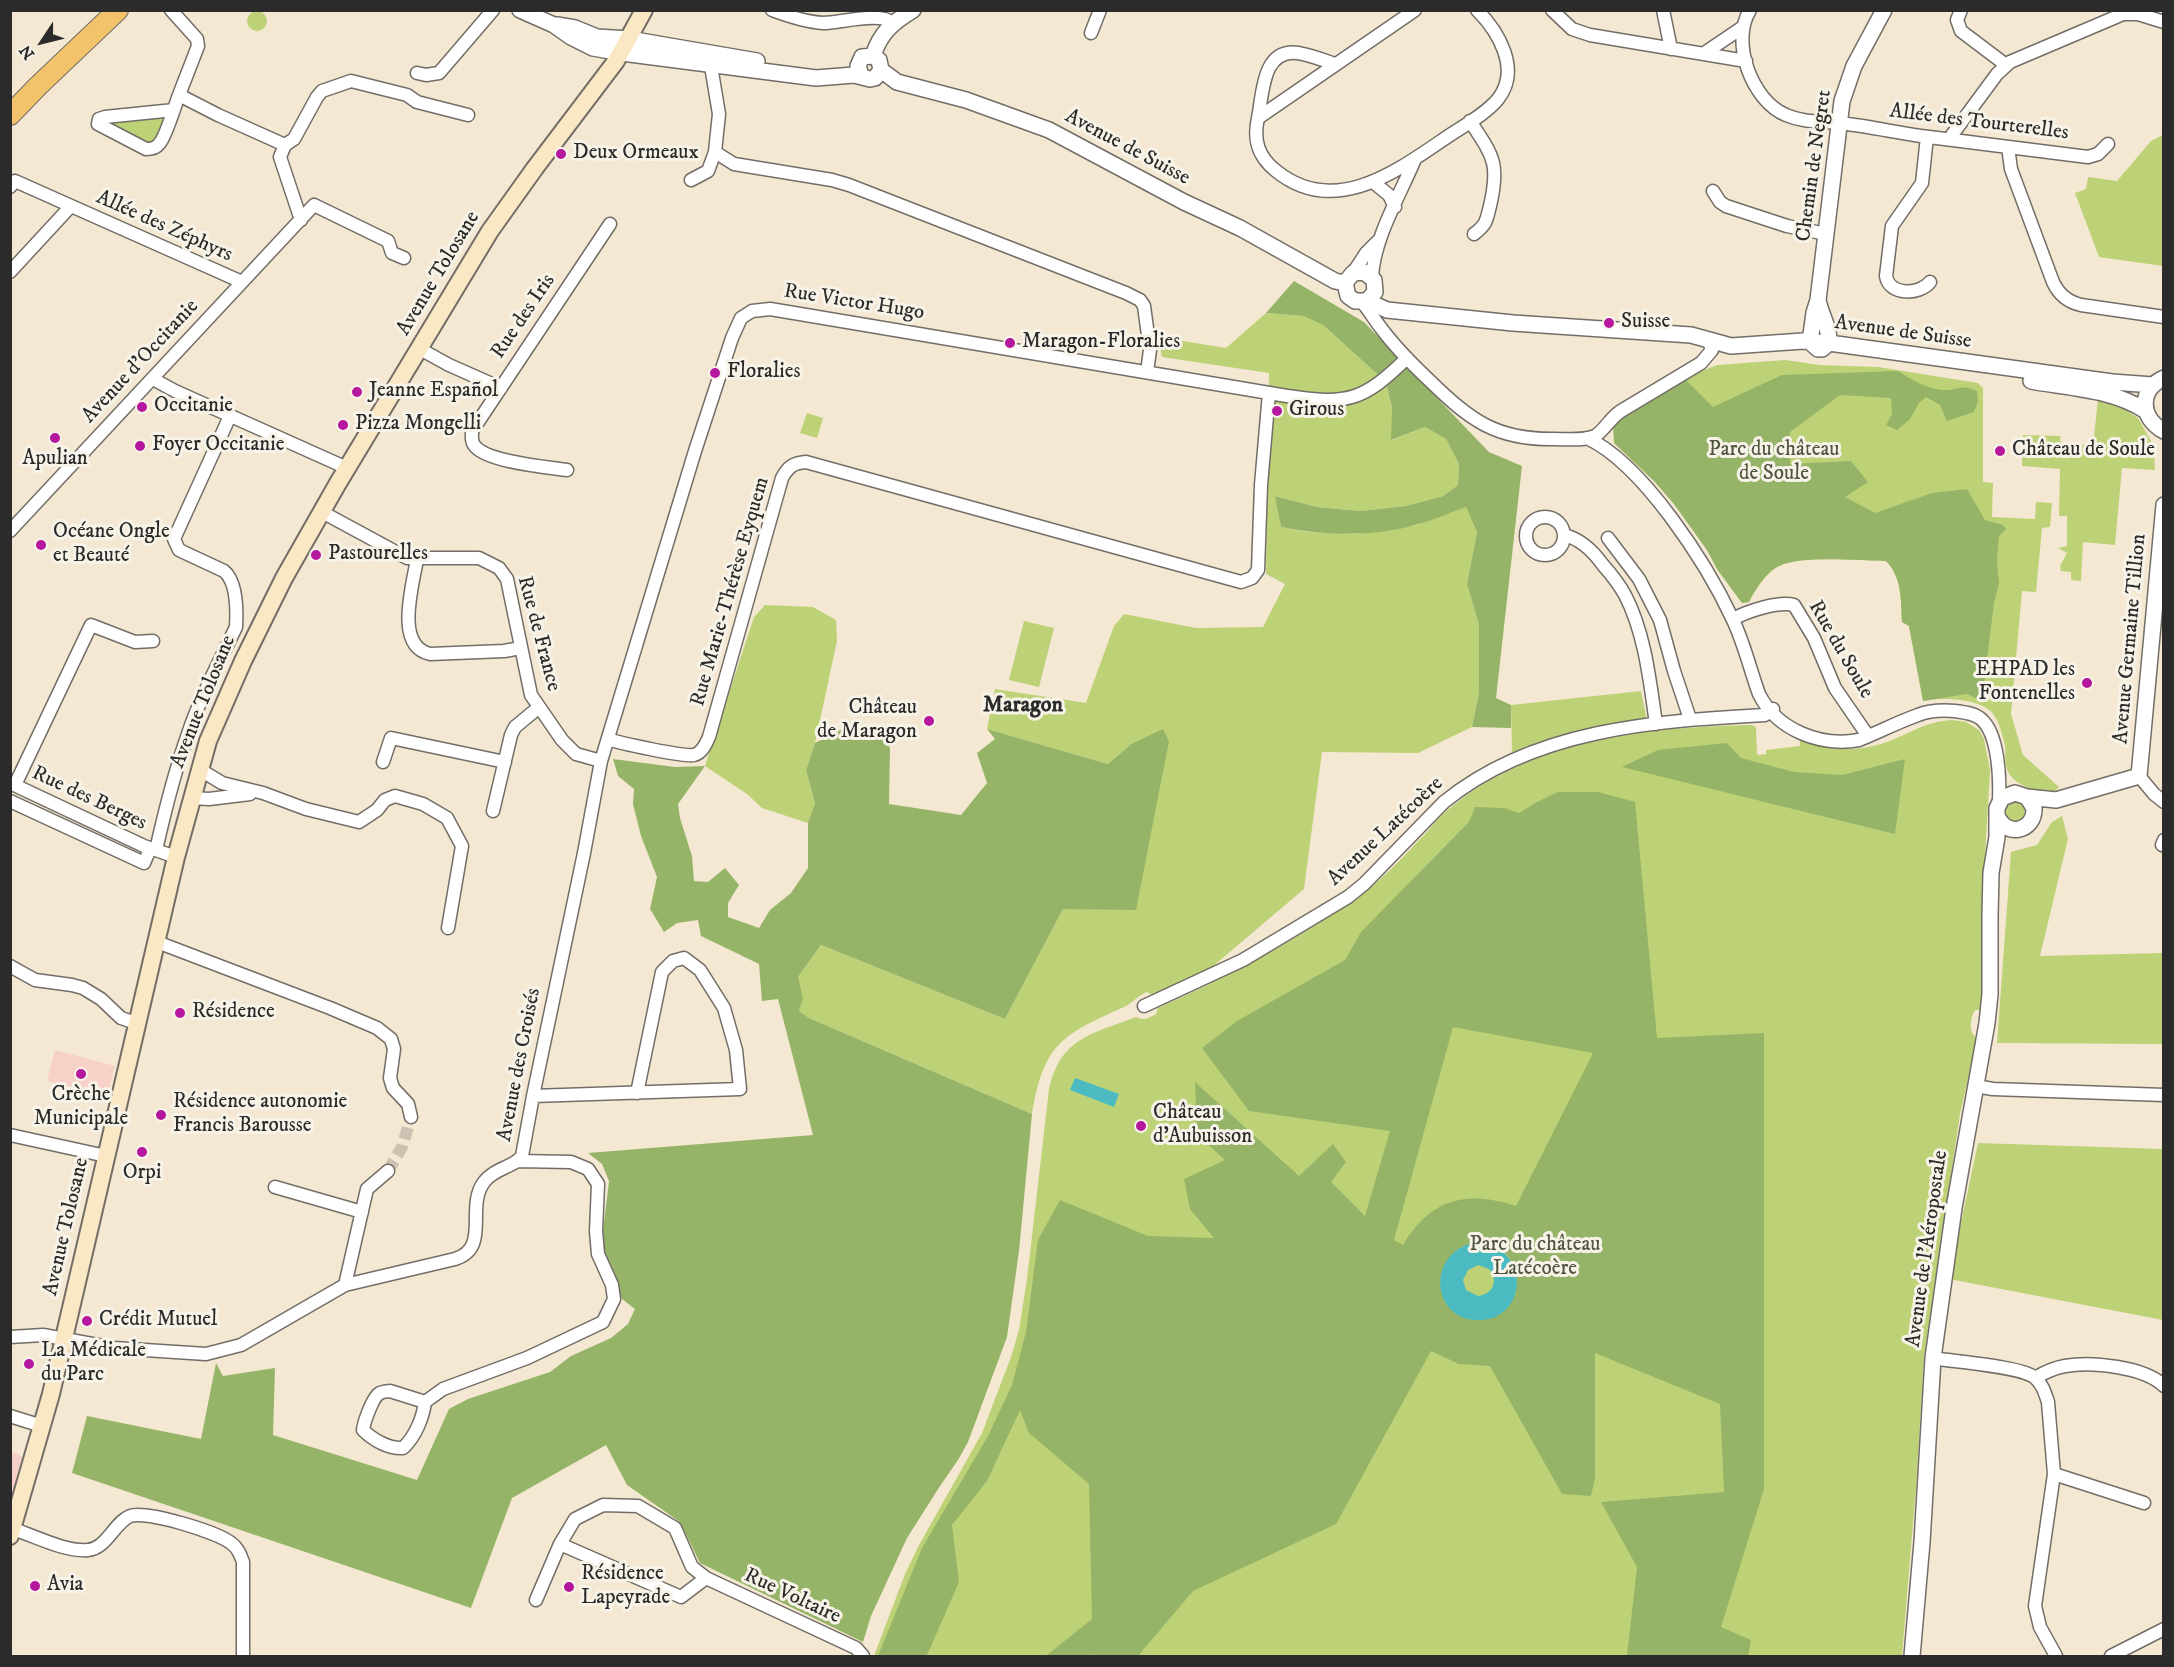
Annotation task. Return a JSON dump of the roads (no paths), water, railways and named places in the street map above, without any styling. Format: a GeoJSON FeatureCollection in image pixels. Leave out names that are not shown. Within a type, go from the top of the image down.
{"type":"FeatureCollection","features":[{"type":"Feature","properties":{"kind":"main road"},"geometry":{"type":"LineString","coordinates":[[74,52],[113,10]]}},
{"type":"Feature","properties":{"kind":"main road"},"geometry":{"type":"LineString","coordinates":[[10,115],[118,10]]}},
{"type":"Feature","properties":{"kind":"main road","name":"Avenue Tolosane"},"geometry":{"type":"LineString","coordinates":[[12,1533],[64,1339],[176,857],[199,769],[219,714],[284,578],[347,468],[490,231],[626,46],[644,10]]}},
{"type":"Feature","properties":{"kind":"street"},"geometry":{"type":"LineString","coordinates":[[171,10],[197,39],[198,46],[174,110],[160,144],[146,149],[98,124],[99,119],[105,117],[174,110]]}},
{"type":"Feature","properties":{"kind":"street"},"geometry":{"type":"LineString","coordinates":[[417,73],[426,75],[439,73],[494,10]]}},
{"type":"Feature","properties":{"kind":"street"},"geometry":{"type":"LineString","coordinates":[[520,10],[554,25],[575,28],[626,46],[816,78],[864,64],[882,34],[892,23],[914,10]]}},
{"type":"Feature","properties":{"kind":"street"},"geometry":{"type":"LineString","coordinates":[[772,10],[807,21],[843,22],[881,17],[892,23]]}},
{"type":"Feature","properties":{"kind":"street"},"geometry":{"type":"LineString","coordinates":[[1091,33],[1101,10]]}},
{"type":"Feature","properties":{"kind":"street"},"geometry":{"type":"LineString","coordinates":[[1258,118],[1415,10]]}},
{"type":"Feature","properties":{"kind":"street"},"geometry":{"type":"LineString","coordinates":[[1335,64],[1297,53],[1276,57],[1267,72],[1255,134],[1258,149],[1271,166],[1287,178],[1312,189],[1331,191],[1373,182],[1415,159],[1499,98],[1506,86],[1507,59],[1500,41],[1477,10]]}},
{"type":"Feature","properties":{"kind":"street"},"geometry":{"type":"LineString","coordinates":[[1552,10],[1565,24],[1595,37],[1746,61]]}},
{"type":"Feature","properties":{"kind":"street"},"geometry":{"type":"LineString","coordinates":[[1663,10],[1671,49]]}},
{"type":"Feature","properties":{"kind":"street"},"geometry":{"type":"LineString","coordinates":[[1703,54],[1743,27],[1750,10]]}},
{"type":"Feature","properties":{"kind":"street","name":"Chemin de Negret"},"geometry":{"type":"LineString","coordinates":[[1820,346],[1829,330],[1821,316],[1818,300],[1842,101],[1854,66],[1884,10]]}},
{"type":"Feature","properties":{"kind":"street"},"geometry":{"type":"LineString","coordinates":[[1960,10],[1957,20],[1961,31],[2006,65]]}},
{"type":"Feature","properties":{"kind":"street"},"geometry":{"type":"LineString","coordinates":[[1950,139],[2006,65],[2123,14],[2138,14],[2163,22]]}},
{"type":"Feature","properties":{"kind":"street","name":"Allée des Tourterelles"},"geometry":{"type":"LineString","coordinates":[[1743,27],[1746,61],[1757,89],[1775,109],[1801,120],[1840,123],[2088,157],[2099,153],[2108,144]]}},
{"type":"Feature","properties":{"kind":"street"},"geometry":{"type":"LineString","coordinates":[[691,180],[708,171],[715,152],[719,114],[712,60]]}},
{"type":"Feature","properties":{"kind":"street","name":"Avenue de Suisse"},"geometry":{"type":"LineString","coordinates":[[864,64],[870,79],[881,70],[897,82],[966,100],[1049,130],[1184,202],[1240,228],[1335,281],[1364,272],[1374,281]]}},
{"type":"Feature","properties":{"kind":"street"},"geometry":{"type":"LineString","coordinates":[[404,258],[392,253],[388,242],[314,205],[301,220],[281,165],[280,157],[285,145],[294,139],[322,91],[351,81],[408,95],[417,102],[468,115]]}},
{"type":"Feature","properties":{"kind":"street"},"geometry":{"type":"LineString","coordinates":[[179,95],[285,145]]}},
{"type":"Feature","properties":{"kind":"street"},"geometry":{"type":"LineString","coordinates":[[1470,121],[1490,153],[1496,176],[1486,224],[1474,234]]}},
{"type":"Feature","properties":{"kind":"street"},"geometry":{"type":"LineString","coordinates":[[1927,136],[1922,183],[1892,226],[1886,276],[1887,282],[1893,288],[1916,292],[1924,289],[1930,282]]}},
{"type":"Feature","properties":{"kind":"street"},"geometry":{"type":"LineString","coordinates":[[2008,147],[2011,169],[2053,282],[2061,295],[2068,301],[2081,305],[2163,316]]}},
{"type":"Feature","properties":{"kind":"street"},"geometry":{"type":"LineString","coordinates":[[715,152],[734,164],[832,180],[849,185],[1140,300],[1144,306],[1150,350],[1147,372]]}},
{"type":"Feature","properties":{"kind":"street"},"geometry":{"type":"LineString","coordinates":[[1415,159],[1375,256],[1375,292],[1364,301],[1381,328],[1407,358],[1454,404],[1472,418],[1493,430],[1514,436],[1543,439],[1587,438],[1600,433],[1611,418],[1621,411],[1701,363],[1710,345]]}},
{"type":"Feature","properties":{"kind":"street"},"geometry":{"type":"LineString","coordinates":[[1373,182],[1389,195],[1395,207]]}},
{"type":"Feature","properties":{"kind":"street","name":"Allée des Zéphyrs"},"geometry":{"type":"LineString","coordinates":[[13,184],[242,282]]}},
{"type":"Feature","properties":{"kind":"street"},"geometry":{"type":"LineString","coordinates":[[1713,191],[1720,202],[1726,206],[1786,226],[1826,234]]}},
{"type":"Feature","properties":{"kind":"street","name":"Allée des Zéphyrs"},"geometry":{"type":"LineString","coordinates":[[10,272],[70,207]]}},
{"type":"Feature","properties":{"kind":"street","name":"Avenue d'Occitanie"},"geometry":{"type":"LineString","coordinates":[[10,531],[301,220]]}},
{"type":"Feature","properties":{"kind":"street","name":"Rue des Iris"},"geometry":{"type":"LineString","coordinates":[[420,349],[449,365],[501,388],[610,224]]}},
{"type":"Feature","properties":{"kind":"street"},"geometry":{"type":"LineString","coordinates":[[1349,278],[1366,253],[1381,238]]}},
{"type":"Feature","properties":{"kind":"street","name":"Avenue de Suisse"},"geometry":{"type":"LineString","coordinates":[[1349,278],[1348,296],[1355,301],[1364,301],[1387,309],[1513,323],[1647,334],[1710,345],[1731,354],[1820,346],[2112,382],[2158,381]]}},
{"type":"Feature","properties":{"kind":"street"},"geometry":{"type":"LineString","coordinates":[[1374,281],[1388,302],[1402,311]]}},
{"type":"Feature","properties":{"kind":"street","name":"Rue Victor Hugo"},"geometry":{"type":"LineString","coordinates":[[601,761],[695,451],[732,338],[741,318],[752,311],[770,309],[1269,393],[1331,401],[1365,393],[1383,381],[1407,358]]}},
{"type":"Feature","properties":{"kind":"street","name":"Avenue de Suisse"},"geometry":{"type":"LineString","coordinates":[[1820,346],[2101,393],[2130,402],[2145,411]]}},
{"type":"Feature","properties":{"kind":"street"},"geometry":{"type":"LineString","coordinates":[[153,379],[347,468]]}},
{"type":"Feature","properties":{"kind":"street"},"geometry":{"type":"LineString","coordinates":[[2158,381],[2145,400],[2145,411],[2150,420],[2160,429],[2163,445]]}},
{"type":"Feature","properties":{"kind":"street"},"geometry":{"type":"LineString","coordinates":[[501,388],[472,432],[474,446],[486,455],[529,465],[567,470]]}},
{"type":"Feature","properties":{"kind":"street","name":"Rue Marie-Thérèse Eyquem"},"geometry":{"type":"LineString","coordinates":[[608,739],[694,755],[702,750],[709,737],[782,478],[787,468],[796,462],[806,462],[1241,582],[1252,578],[1258,570],[1261,485],[1269,393]]}},
{"type":"Feature","properties":{"kind":"street"},"geometry":{"type":"LineString","coordinates":[[153,850],[188,731],[236,627],[237,616],[229,575],[179,550],[174,539],[230,416]]}},
{"type":"Feature","properties":{"kind":"street","name":"Avenue de l'Aéropostale"},"geometry":{"type":"LineString","coordinates":[[1587,438],[1613,453],[1628,467],[1666,512],[1702,564],[1733,619],[1759,694],[1789,728],[1823,740],[1849,742],[1920,714],[1933,711],[1953,711],[1974,714],[1984,723],[1992,740],[2000,780],[1996,849],[1991,873],[1987,1023],[1954,1208],[1933,1358],[1922,1542],[1912,1656]]}},
{"type":"Feature","properties":{"kind":"street","name":"Avenue Germaine Tillion"},"geometry":{"type":"LineString","coordinates":[[2163,505],[2139,776],[2163,802]]}},
{"type":"Feature","properties":{"kind":"street","name":"Rue de France"},"geometry":{"type":"LineString","coordinates":[[322,512],[397,554],[417,559],[479,558],[499,568],[507,579],[531,695],[561,740],[576,754],[601,761]]}},
{"type":"Feature","properties":{"kind":"street"},"geometry":{"type":"LineString","coordinates":[[1564,535],[1580,541],[1597,556],[1624,593],[1634,615],[1642,646],[1656,724]]}},
{"type":"Feature","properties":{"kind":"street"},"geometry":{"type":"LineString","coordinates":[[1608,538],[1640,579],[1660,620],[1690,719]]}},
{"type":"Feature","properties":{"kind":"street"},"geometry":{"type":"LineString","coordinates":[[417,559],[409,614],[411,640],[421,652],[430,654],[504,651],[521,648]]}},
{"type":"Feature","properties":{"kind":"street","name":"Rue du Soule"},"geometry":{"type":"LineString","coordinates":[[1733,619],[1746,612],[1779,605],[1794,605],[1814,638],[1835,688],[1868,736]]}},
{"type":"Feature","properties":{"kind":"street"},"geometry":{"type":"LineString","coordinates":[[13,784],[91,625],[135,642],[153,641]]}},
{"type":"Feature","properties":{"kind":"street"},"geometry":{"type":"LineString","coordinates":[[494,811],[511,735],[515,727],[538,708]]}},
{"type":"Feature","properties":{"kind":"street","name":"Avenue Latécoère"},"geometry":{"type":"LineString","coordinates":[[1144,1006],[1243,960],[1348,897],[1364,884],[1456,791],[1514,759],[1572,739],[1610,730],[1690,719],[1765,715],[1771,710]]}},
{"type":"Feature","properties":{"kind":"street"},"geometry":{"type":"LineString","coordinates":[[383,762],[391,738],[505,762]]}},
{"type":"Feature","properties":{"kind":"street","name":"Avenue des Croisés"},"geometry":{"type":"LineString","coordinates":[[10,1337],[43,1335],[114,1348],[206,1354],[241,1345],[345,1285],[464,1256],[471,1251],[475,1242],[478,1192],[485,1180],[503,1167],[519,1161],[522,1155],[601,761]]}},
{"type":"Feature","properties":{"kind":"street"},"geometry":{"type":"LineString","coordinates":[[199,769],[222,783],[263,793],[306,809],[359,822],[377,810],[385,800],[395,796],[423,804],[447,818],[462,846],[448,928]]}},
{"type":"Feature","properties":{"kind":"street","name":"Avenue Germaine Tillion"},"geometry":{"type":"LineString","coordinates":[[2033,817],[2056,800],[2139,776]]}},
{"type":"Feature","properties":{"kind":"street","name":"Rue des Berges"},"geometry":{"type":"LineString","coordinates":[[13,784],[153,850],[176,857]]}},
{"type":"Feature","properties":{"kind":"street"},"geometry":{"type":"LineString","coordinates":[[192,798],[209,799],[263,793]]}},
{"type":"Feature","properties":{"kind":"street"},"geometry":{"type":"LineString","coordinates":[[1996,849],[2009,836],[2028,826],[2033,817],[2033,804],[2019,793],[2010,794],[1998,809],[2003,826],[2010,830],[2018,830]]}},
{"type":"Feature","properties":{"kind":"street","name":"Avenue Germaine Tillion"},"geometry":{"type":"LineString","coordinates":[[2027,797],[2056,800]]}},
{"type":"Feature","properties":{"kind":"street","name":"Rue des Berges"},"geometry":{"type":"LineString","coordinates":[[10,801],[144,863],[153,850]]}},
{"type":"Feature","properties":{"kind":"street"},"geometry":{"type":"LineString","coordinates":[[157,942],[377,1028],[391,1039],[394,1049],[390,1078],[393,1088],[408,1104],[411,1116]]}},
{"type":"Feature","properties":{"kind":"street"},"geometry":{"type":"LineString","coordinates":[[533,1096],[637,1094],[740,1089],[736,1050],[724,1008],[700,970],[684,958],[673,961],[662,972],[637,1094]]}},
{"type":"Feature","properties":{"kind":"street"},"geometry":{"type":"LineString","coordinates":[[10,966],[35,980],[72,984],[83,988],[101,999],[121,1018],[136,1023]]}},
{"type":"Feature","properties":{"kind":"street"},"geometry":{"type":"LineString","coordinates":[[1975,1086],[2163,1095]]}},
{"type":"Feature","properties":{"kind":"street"},"geometry":{"type":"LineString","coordinates":[[10,1135],[106,1156]]}},
{"type":"Feature","properties":{"kind":"street"},"geometry":{"type":"LineString","coordinates":[[425,1402],[390,1391],[380,1392],[375,1397],[363,1423],[363,1430],[370,1438],[395,1449],[404,1448],[410,1442],[425,1402],[443,1389],[527,1358],[603,1322],[614,1299],[612,1285],[598,1254],[596,1231],[598,1184],[588,1169],[571,1162],[519,1161]]}},
{"type":"Feature","properties":{"kind":"street"},"geometry":{"type":"LineString","coordinates":[[345,1285],[367,1189],[388,1172]]}},
{"type":"Feature","properties":{"kind":"street"},"geometry":{"type":"LineString","coordinates":[[275,1187],[362,1212]]}},
{"type":"Feature","properties":{"kind":"street"},"geometry":{"type":"LineString","coordinates":[[1933,1358],[2019,1371],[2035,1378],[2040,1383],[2048,1402],[2054,1474],[2036,1606],[2040,1627],[2056,1656]]}},
{"type":"Feature","properties":{"kind":"street"},"geometry":{"type":"LineString","coordinates":[[2035,1378],[2050,1370],[2068,1365],[2092,1365],[2148,1376],[2163,1386]]}},
{"type":"Feature","properties":{"kind":"street"},"geometry":{"type":"LineString","coordinates":[[10,1416],[42,1426]]}},
{"type":"Feature","properties":{"kind":"street"},"geometry":{"type":"LineString","coordinates":[[2054,1474],[2144,1503]]}},
{"type":"Feature","properties":{"kind":"street","name":"Rue Voltaire"},"geometry":{"type":"LineString","coordinates":[[536,1600],[560,1544],[575,1519],[603,1505],[638,1506],[675,1528],[692,1568],[706,1578],[856,1648],[862,1654]]}},
{"type":"Feature","properties":{"kind":"street"},"geometry":{"type":"LineString","coordinates":[[12,1533],[73,1549],[90,1550],[100,1545],[128,1517],[138,1514],[185,1523],[230,1542],[240,1552],[243,1562],[243,1656]]}},
{"type":"Feature","properties":{"kind":"street"},"geometry":{"type":"LineString","coordinates":[[560,1544],[681,1597],[706,1578]]}},
{"type":"Feature","properties":{"kind":"street"},"geometry":{"type":"LineString","coordinates":[[2111,1656],[2163,1629]]}},
{"type":"Feature","properties":{"kind":"water"},"geometry":{"type":"Polygon","coordinates":[[[1075,1078],[1119,1094],[1114,1107],[1070,1090],[1075,1078]]]}},
{"type":"Feature","properties":{"kind":"water"},"geometry":{"type":"Polygon","coordinates":[[[1480,1242],[1497,1248],[1509,1259],[1516,1272],[1517,1286],[1513,1299],[1505,1311],[1492,1318],[1475,1320],[1460,1316],[1449,1307],[1442,1295],[1440,1282],[1443,1268],[1450,1256],[1463,1247],[1480,1242]],[[1478,1265],[1468,1270],[1463,1280],[1466,1290],[1478,1296],[1491,1290],[1494,1278],[1489,1269],[1478,1265]]]}},
{"type":"Feature","properties":{"kind":"tunnel"},"geometry":{"type":"LineString","coordinates":[[388,1171],[402,1147],[411,1117]]}},
{"type":"Feature","properties":{"kind":"place","name":"Deux Ormeaux"},"geometry":{"type":"Point","coordinates":[561,154]}},
{"type":"Feature","properties":{"kind":"place","name":"Suisse"},"geometry":{"type":"Point","coordinates":[1609,323]}},
{"type":"Feature","properties":{"kind":"place","name":"Maragon-Floralies"},"geometry":{"type":"Point","coordinates":[1010,343]}},
{"type":"Feature","properties":{"kind":"place","name":"Floralies"},"geometry":{"type":"Point","coordinates":[715,373]}},
{"type":"Feature","properties":{"kind":"place","name":"Jeanne Español"},"geometry":{"type":"Point","coordinates":[357,392]}},
{"type":"Feature","properties":{"kind":"place","name":"Occitanie"},"geometry":{"type":"Point","coordinates":[142,407]}},
{"type":"Feature","properties":{"kind":"place","name":"Girous"},"geometry":{"type":"Point","coordinates":[1277,411]}},
{"type":"Feature","properties":{"kind":"place","name":"Pizza Mongelli"},"geometry":{"type":"Point","coordinates":[343,425]}},
{"type":"Feature","properties":{"kind":"place","name":"Apulian"},"geometry":{"type":"Point","coordinates":[55,438]}},
{"type":"Feature","properties":{"kind":"place","name":"Foyer Occitanie"},"geometry":{"type":"Point","coordinates":[140,446]}},
{"type":"Feature","properties":{"kind":"place","name":"Château de Soule"},"geometry":{"type":"Point","coordinates":[2000,451]}},
{"type":"Feature","properties":{"kind":"place","name":"Océane Ongle et Beauté"},"geometry":{"type":"Point","coordinates":[41,545]}},
{"type":"Feature","properties":{"kind":"place","name":"Pastourelles"},"geometry":{"type":"Point","coordinates":[316,555]}},
{"type":"Feature","properties":{"kind":"place","name":"EHPAD les Fontenelles"},"geometry":{"type":"Point","coordinates":[2087,683]}},
{"type":"Feature","properties":{"kind":"place","name":"Château de Maragon"},"geometry":{"type":"Point","coordinates":[929,721]}},
{"type":"Feature","properties":{"kind":"place","name":"Résidence"},"geometry":{"type":"Point","coordinates":[180,1013]}},
{"type":"Feature","properties":{"kind":"place","name":"Crèche Municipale"},"geometry":{"type":"Point","coordinates":[81,1074]}},
{"type":"Feature","properties":{"kind":"place","name":"Résidence autonomie Francis Barousse"},"geometry":{"type":"Point","coordinates":[161,1115]}},
{"type":"Feature","properties":{"kind":"place","name":"Château d'Aubuisson"},"geometry":{"type":"Point","coordinates":[1141,1126]}},
{"type":"Feature","properties":{"kind":"place","name":"Orpi"},"geometry":{"type":"Point","coordinates":[142,1152]}},
{"type":"Feature","properties":{"kind":"place","name":"Crédit Mutuel"},"geometry":{"type":"Point","coordinates":[87,1321]}},
{"type":"Feature","properties":{"kind":"place","name":"La Médicale du Parc"},"geometry":{"type":"Point","coordinates":[29,1364]}},
{"type":"Feature","properties":{"kind":"place","name":"Avia"},"geometry":{"type":"Point","coordinates":[35,1586]}},
{"type":"Feature","properties":{"kind":"place","name":"Résidence Lapeyrade"},"geometry":{"type":"Point","coordinates":[569,1587]}},
{"type":"Feature","properties":{"kind":"district","name":"Maragon"},"geometry":{"type":"Point","coordinates":[1023,706]}},
{"type":"Feature","properties":{"kind":"park label","name":"Parc du château de Soule"},"geometry":{"type":"Point","coordinates":[1774,463]}},
{"type":"Feature","properties":{"kind":"park label","name":"Parc du château Latécoère"},"geometry":{"type":"Point","coordinates":[1535,1258]}}]}
